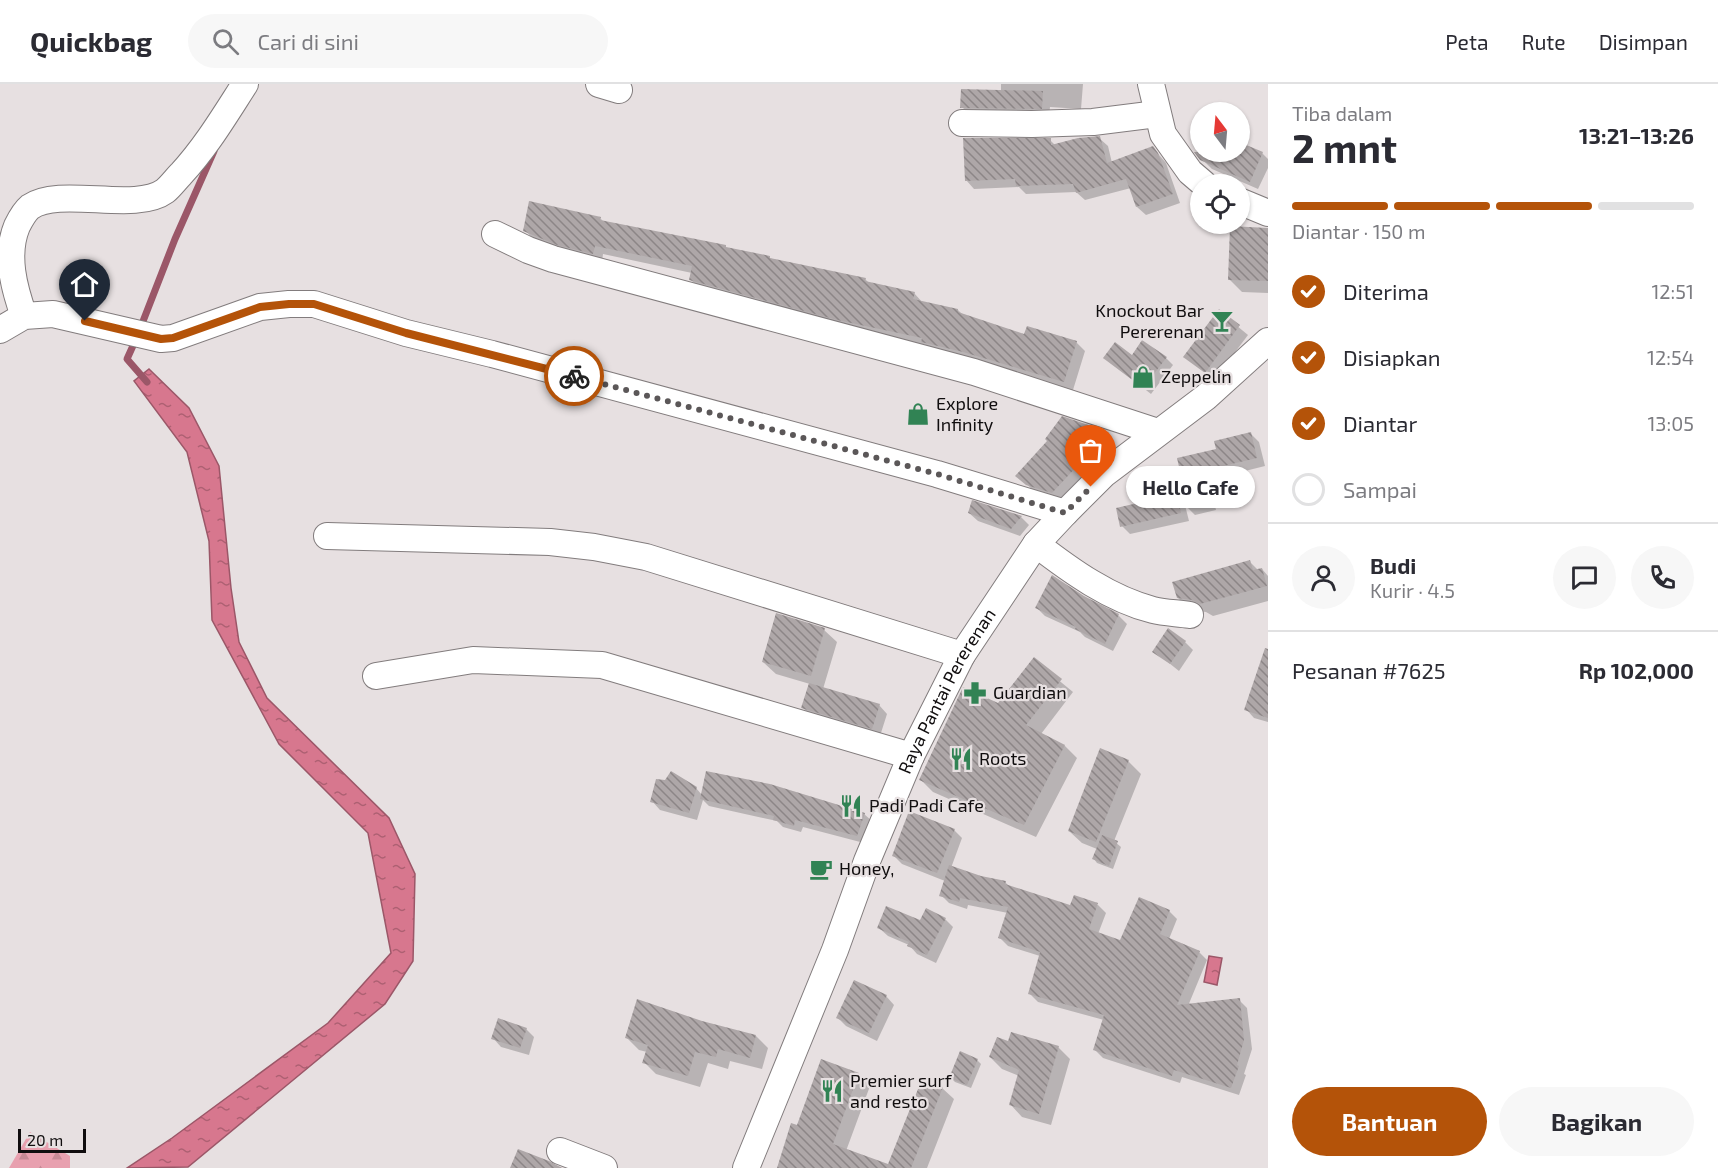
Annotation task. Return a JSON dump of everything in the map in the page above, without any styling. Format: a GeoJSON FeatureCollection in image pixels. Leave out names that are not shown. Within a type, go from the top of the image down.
{"type":"FeatureCollection","features":[{"type":"Feature","properties":{"kind":"street"},"geometry":{"type":"LineString","coordinates":[[24,316],[14,283],[11,256],[14,234],[21,219],[30,208],[42,202],[141,198],[165,191],[199,154],[245,84]]}},
{"type":"Feature","properties":{"kind":"street"},"geometry":{"type":"LineString","coordinates":[[1151,84],[1163,134],[1174,153],[1192,174]]}},
{"type":"Feature","properties":{"kind":"street"},"geometry":{"type":"LineString","coordinates":[[962,123],[1093,122],[1157,114]]}},
{"type":"Feature","properties":{"kind":"street"},"geometry":{"type":"LineString","coordinates":[[1250,206],[1268,213]]}},
{"type":"Feature","properties":{"kind":"street"},"geometry":{"type":"LineString","coordinates":[[495,234],[553,259],[974,372],[1158,432]]}},
{"type":"Feature","properties":{"kind":"street"},"geometry":{"type":"LineString","coordinates":[[0,330],[24,316],[53,314],[161,339],[182,336],[260,307],[314,304],[406,333],[937,474],[1065,513]]}},
{"type":"Feature","properties":{"kind":"street","name":"Raya Pantai Pererenan"},"geometry":{"type":"LineString","coordinates":[[746,1168],[835,950],[867,861],[911,756],[963,655],[1036,544],[1065,513],[1104,474],[1206,397],[1268,341]]}},
{"type":"Feature","properties":{"kind":"street"},"geometry":{"type":"LineString","coordinates":[[327,536],[550,542],[604,549],[646,557],[963,655]]}},
{"type":"Feature","properties":{"kind":"street"},"geometry":{"type":"LineString","coordinates":[[1036,544],[1066,567],[1132,603],[1155,611],[1190,615]]}},
{"type":"Feature","properties":{"kind":"street"},"geometry":{"type":"LineString","coordinates":[[376,676],[473,660],[602,665],[911,756]]}},
{"type":"Feature","properties":{"kind":"street"},"geometry":{"type":"LineString","coordinates":[[560,1151],[604,1168]]}},
{"type":"Feature","properties":{"kind":"green space"},"geometry":{"type":"Polygon","coordinates":[[[30,1132],[70,1156],[70,1168],[9,1168],[30,1132]]]}},
{"type":"Feature","properties":{"kind":"water"},"geometry":{"type":"Polygon","coordinates":[[[149,369],[189,408],[219,466],[231,588],[239,642],[267,698],[389,818],[415,874],[413,961],[385,1004],[188,1167],[127,1168],[172,1138],[328,1023],[391,953],[368,833],[279,744],[212,620],[209,541],[187,452],[134,381],[149,369]]]}},
{"type":"Feature","properties":{"kind":"water"},"geometry":{"type":"Polygon","coordinates":[[[1209,956],[1222,958],[1217,985],[1204,982],[1209,956]]]}},
{"type":"Feature","properties":{"kind":"building"},"geometry":{"type":"Polygon","coordinates":[[[961,89],[1043,91],[1042,109],[960,108],[961,89]]]}},
{"type":"Feature","properties":{"kind":"building"},"geometry":{"type":"Polygon","coordinates":[[[1100,136],[1107,163],[1153,146],[1158,153],[1173,194],[1136,207],[1126,179],[1076,193],[1073,184],[1016,186],[1015,179],[965,181],[963,138],[1051,138],[1051,145],[1078,138],[1100,136]]]}},
{"type":"Feature","properties":{"kind":"building"},"geometry":{"type":"Polygon","coordinates":[[[1250,147],[1263,152],[1250,182],[1250,174],[1232,174],[1205,162],[1250,162],[1250,147]]]}},
{"type":"Feature","properties":{"kind":"building"},"geometry":{"type":"Polygon","coordinates":[[[529,201],[601,217],[600,220],[726,245],[726,247],[770,256],[770,258],[866,278],[865,281],[915,292],[913,299],[958,309],[958,312],[1024,334],[1027,326],[1077,341],[1064,382],[921,342],[922,338],[837,320],[689,280],[692,266],[595,246],[593,254],[557,245],[523,231],[529,201]]]}},
{"type":"Feature","properties":{"kind":"building"},"geometry":{"type":"Polygon","coordinates":[[[1250,227],[1268,228],[1268,281],[1228,280],[1230,234],[1250,234],[1250,227]]]}},
{"type":"Feature","properties":{"kind":"building"},"geometry":{"type":"Polygon","coordinates":[[[1219,309],[1240,325],[1205,373],[1183,357],[1219,309]]]}},
{"type":"Feature","properties":{"kind":"building"},"geometry":{"type":"Polygon","coordinates":[[[1142,340],[1167,357],[1143,388],[1103,358],[1115,342],[1132,355],[1142,340]]]}},
{"type":"Feature","properties":{"kind":"building"},"geometry":{"type":"Polygon","coordinates":[[[1062,416],[1106,431],[1081,465],[1079,464],[1052,493],[1026,485],[1015,476],[1047,441],[1045,439],[1062,416]]]}},
{"type":"Feature","properties":{"kind":"building"},"geometry":{"type":"Polygon","coordinates":[[[1251,432],[1257,458],[1202,471],[1209,502],[1185,507],[1177,458],[1216,449],[1214,441],[1251,432]]]}},
{"type":"Feature","properties":{"kind":"building"},"geometry":{"type":"Polygon","coordinates":[[[1177,494],[1181,513],[1120,527],[1116,508],[1177,494]]]}},
{"type":"Feature","properties":{"kind":"building"},"geometry":{"type":"Polygon","coordinates":[[[972,500],[1022,516],[1011,529],[968,513],[972,500]]]}},
{"type":"Feature","properties":{"kind":"building"},"geometry":{"type":"Polygon","coordinates":[[[1250,560],[1253,570],[1262,568],[1267,586],[1200,604],[1192,600],[1177,598],[1172,582],[1250,560]]]}},
{"type":"Feature","properties":{"kind":"building"},"geometry":{"type":"Polygon","coordinates":[[[1052,575],[1084,596],[1119,614],[1105,644],[1075,629],[1076,627],[1035,608],[1052,575]]]}},
{"type":"Feature","properties":{"kind":"building"},"geometry":{"type":"Polygon","coordinates":[[[776,613],[825,628],[811,676],[762,662],[776,613]]]}},
{"type":"Feature","properties":{"kind":"building"},"geometry":{"type":"Polygon","coordinates":[[[1168,628],[1186,641],[1170,664],[1152,652],[1168,628]]]}},
{"type":"Feature","properties":{"kind":"building"},"geometry":{"type":"Polygon","coordinates":[[[1265,648],[1268,649],[1268,718],[1244,710],[1265,648]]]}},
{"type":"Feature","properties":{"kind":"building"},"geometry":{"type":"Polygon","coordinates":[[[1034,657],[1062,679],[1026,725],[1065,745],[1024,825],[919,780],[963,687],[998,703],[1034,657]]]}},
{"type":"Feature","properties":{"kind":"building"},"geometry":{"type":"Polygon","coordinates":[[[809,683],[880,704],[872,729],[801,708],[809,683]]]}},
{"type":"Feature","properties":{"kind":"building"},"geometry":{"type":"Polygon","coordinates":[[[1100,748],[1129,760],[1096,842],[1068,831],[1100,748]]]}},
{"type":"Feature","properties":{"kind":"building"},"geometry":{"type":"Polygon","coordinates":[[[671,771],[697,787],[689,813],[650,802],[656,779],[665,780],[671,771]]]}},
{"type":"Feature","properties":{"kind":"building"},"geometry":{"type":"Polygon","coordinates":[[[706,771],[770,784],[865,813],[857,836],[795,820],[794,826],[773,820],[774,816],[700,799],[706,771]]]}},
{"type":"Feature","properties":{"kind":"building"},"geometry":{"type":"Polygon","coordinates":[[[909,811],[955,829],[937,873],[892,856],[909,811]]]}},
{"type":"Feature","properties":{"kind":"building"},"geometry":{"type":"Polygon","coordinates":[[[1102,835],[1118,841],[1109,866],[1092,859],[1102,835]]]}},
{"type":"Feature","properties":{"kind":"building"},"geometry":{"type":"Polygon","coordinates":[[[949,865],[981,876],[1006,881],[1005,884],[1070,905],[1074,895],[1098,903],[1089,929],[1120,940],[1139,897],[1170,910],[1160,934],[1200,951],[1177,1005],[1240,998],[1244,1040],[1237,1065],[1239,1066],[1231,1088],[1174,1070],[1172,1076],[1093,1050],[1104,1015],[1028,994],[1040,952],[998,938],[1008,907],[960,898],[959,902],[939,896],[949,865]]]}},
{"type":"Feature","properties":{"kind":"building"},"geometry":{"type":"Polygon","coordinates":[[[886,906],[920,920],[926,908],[946,918],[927,955],[907,946],[909,942],[877,928],[886,906]]]}},
{"type":"Feature","properties":{"kind":"building"},"geometry":{"type":"Polygon","coordinates":[[[854,980],[887,995],[869,1033],[836,1018],[854,980]]]}},
{"type":"Feature","properties":{"kind":"building"},"geometry":{"type":"Polygon","coordinates":[[[637,999],[702,1021],[756,1035],[750,1058],[718,1049],[716,1057],[695,1052],[688,1076],[642,1063],[648,1045],[625,1038],[637,999]]]}},
{"type":"Feature","properties":{"kind":"building"},"geometry":{"type":"Polygon","coordinates":[[[498,1018],[527,1028],[520,1048],[491,1039],[498,1018]]]}},
{"type":"Feature","properties":{"kind":"building"},"geometry":{"type":"Polygon","coordinates":[[[1011,1032],[1059,1046],[1039,1114],[1009,1105],[1019,1070],[989,1057],[997,1037],[1008,1041],[1011,1032]]]}},
{"type":"Feature","properties":{"kind":"building"},"geometry":{"type":"Polygon","coordinates":[[[960,1051],[978,1059],[967,1085],[949,1078],[960,1051]]]}},
{"type":"Feature","properties":{"kind":"building"},"geometry":{"type":"Polygon","coordinates":[[[821,1059],[859,1073],[833,1144],[888,1164],[922,1079],[943,1087],[911,1168],[777,1168],[791,1123],[797,1125],[821,1059]]]}},
{"type":"Feature","properties":{"kind":"building"},"geometry":{"type":"Polygon","coordinates":[[[518,1149],[549,1161],[562,1168],[510,1168],[518,1149]]]}},
{"type":"Feature","properties":{"kind":"waterway"},"geometry":{"type":"LineString","coordinates":[[140,329],[175,239],[214,151]]}},
{"type":"Feature","properties":{"kind":"waterway"},"geometry":{"type":"LineString","coordinates":[[136,339],[127,359],[147,382]]}},
{"type":"Feature","properties":{"kind":"way so far"},"geometry":{"type":"LineString","coordinates":[[574,376],[937,474],[1065,513],[1091,487]]}},
{"type":"Feature","properties":{"kind":"place","name":"Knockout Bar Pererenan"},"geometry":{"type":"Point","coordinates":[1222,321]}},
{"type":"Feature","properties":{"kind":"place","name":"Zeppelin"},"geometry":{"type":"Point","coordinates":[1143,377]}},
{"type":"Feature","properties":{"kind":"place","name":"Explore Infinity"},"geometry":{"type":"Point","coordinates":[918,414]}},
{"type":"Feature","properties":{"kind":"place","name":"Hello Cafe"},"geometry":{"type":"Point","coordinates":[1091,487]}},
{"type":"Feature","properties":{"kind":"place","name":"Guardian"},"geometry":{"type":"Point","coordinates":[975,693]}},
{"type":"Feature","properties":{"kind":"place","name":"Roots"},"geometry":{"type":"Point","coordinates":[961,759]}},
{"type":"Feature","properties":{"kind":"place","name":"Padi Padi Cafe"},"geometry":{"type":"Point","coordinates":[851,806]}},
{"type":"Feature","properties":{"kind":"place","name":"Honey,"},"geometry":{"type":"Point","coordinates":[821,869]}},
{"type":"Feature","properties":{"kind":"place","name":"Premier surf and resto"},"geometry":{"type":"Point","coordinates":[832,1091]}},
{"type":"Feature","properties":{"kind":"route"},"geometry":{"type":"LineString","coordinates":[[85,321],[161,339],[182,336],[260,307],[314,304],[406,333],[574,376]]}}]}
